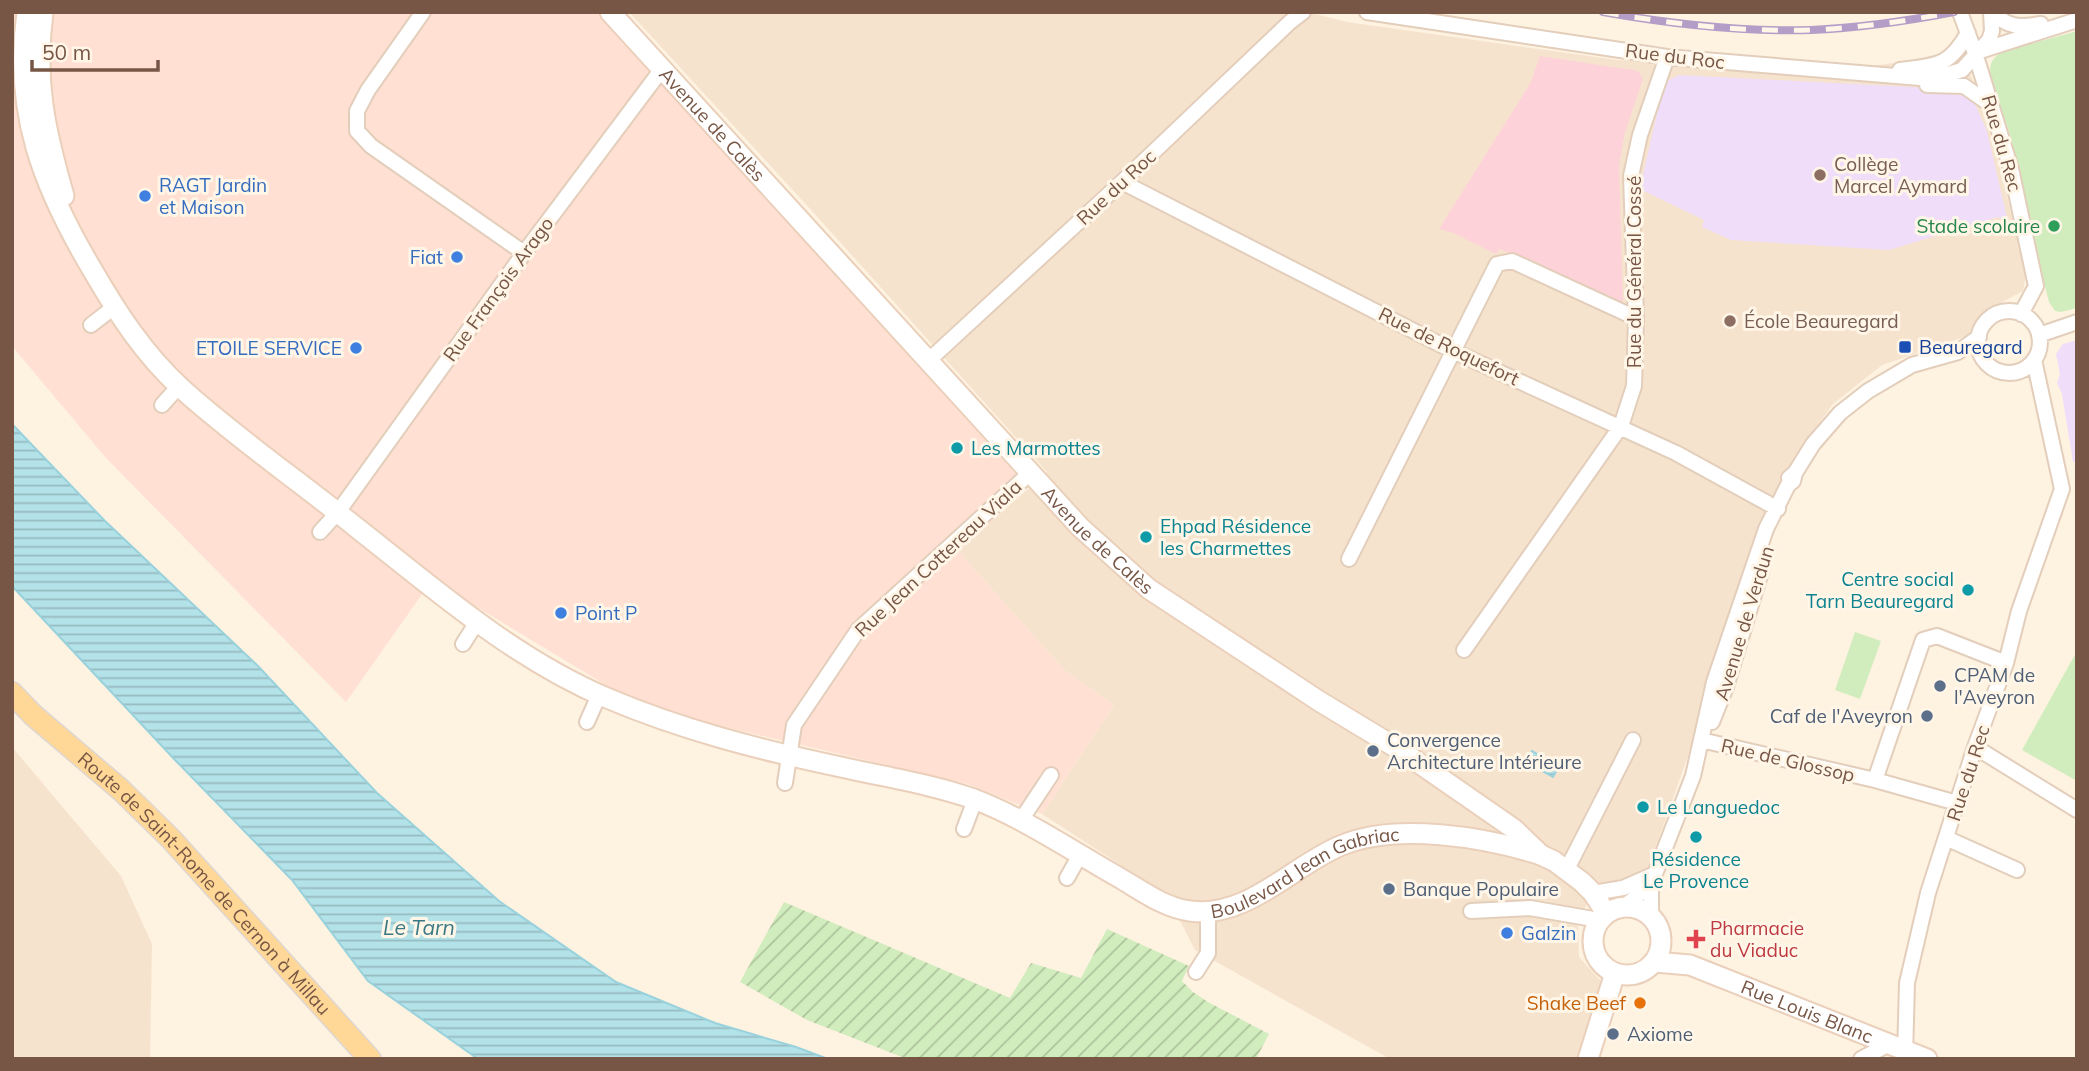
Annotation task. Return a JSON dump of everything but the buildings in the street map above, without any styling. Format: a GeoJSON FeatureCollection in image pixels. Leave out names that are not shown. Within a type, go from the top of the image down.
{"type":"FeatureCollection","features":[{"type":"Feature","properties":{"kind":"main road","name":"Boulevard Jean Gabriac"},"geometry":{"type":"LineString","coordinates":[[27,12],[22,34],[25,103],[39,164],[66,227],[114,307],[152,358],[179,386],[477,622],[527,657],[599,695],[701,733],[789,756],[948,791],[975,800],[1021,820],[1159,901],[1188,911],[1208,912],[1245,901],[1338,847],[1362,837],[1384,833],[1447,836],[1522,849],[1541,855]]}},
{"type":"Feature","properties":{"kind":"main road","name":"Boulevard Jean Gabriac"},"geometry":{"type":"LineString","coordinates":[[43,12],[39,68],[45,126],[65,200],[79,232],[87,263]]}},
{"type":"Feature","properties":{"kind":"main road","name":"Avenue de Calès"},"geometry":{"type":"LineString","coordinates":[[610,12],[1080,527],[1149,589],[1320,701],[1401,750],[1514,829],[1541,855],[1567,869],[1610,913]]}},
{"type":"Feature","properties":{"kind":"main road","name":"Route de Saint-Rome de Cernon à Millau"},"geometry":{"type":"LineString","coordinates":[[12,693],[33,715],[97,768],[171,839],[370,1059]]}},
{"type":"Feature","properties":{"kind":"main road","name":"Route de Saint-Rome de Cernon à Millau"},"geometry":{"type":"LineString","coordinates":[[12,705],[33,715]]}},
{"type":"Feature","properties":{"kind":"main road"},"geometry":{"type":"LineString","coordinates":[[1643,910],[1651,916],[1657,923],[1662,941],[1655,962],[1632,975],[1615,973],[1603,966],[1594,952],[1593,934],[1610,913],[1643,910]]}},
{"type":"Feature","properties":{"kind":"main road","name":"Rue Louis Blanc"},"geometry":{"type":"LineString","coordinates":[[1662,941],[1686,963],[1900,1051],[1927,1059]]}},
{"type":"Feature","properties":{"kind":"main road","name":"Rue Louis Blanc"},"geometry":{"type":"LineString","coordinates":[[1655,962],[1686,963]]}},
{"type":"Feature","properties":{"kind":"main road"},"geometry":{"type":"LineString","coordinates":[[1588,1059],[1615,973]]}},
{"type":"Feature","properties":{"kind":"street","name":"Boulevard Jean Gabriac"},"geometry":{"type":"LineString","coordinates":[[35,12],[22,34],[32,92],[45,126]]}},
{"type":"Feature","properties":{"kind":"street"},"geometry":{"type":"LineString","coordinates":[[423,12],[368,90],[357,111],[357,131],[371,146],[524,253]]}},
{"type":"Feature","properties":{"kind":"street","name":"Rue du Roc"},"geometry":{"type":"LineString","coordinates":[[929,361],[1303,12]]}},
{"type":"Feature","properties":{"kind":"street","name":"Rue du Roc"},"geometry":{"type":"LineString","coordinates":[[1367,12],[1667,57],[1932,79],[1962,70],[1975,53]]}},
{"type":"Feature","properties":{"kind":"street","name":"Rue du Rec"},"geometry":{"type":"LineString","coordinates":[[1960,12],[2011,169],[2036,286],[2021,314]]}},
{"type":"Feature","properties":{"kind":"street"},"geometry":{"type":"LineString","coordinates":[[1993,12],[2006,23],[2021,27],[2077,19]]}},
{"type":"Feature","properties":{"kind":"street"},"geometry":{"type":"LineString","coordinates":[[1975,53],[1989,40],[1993,12]]}},
{"type":"Feature","properties":{"kind":"street"},"geometry":{"type":"LineString","coordinates":[[1975,53],[2077,19]]}},
{"type":"Feature","properties":{"kind":"street"},"geometry":{"type":"LineString","coordinates":[[1875,74],[1938,65],[1957,52],[1968,33]]}},
{"type":"Feature","properties":{"kind":"street","name":"Rue du Général Cossé"},"geometry":{"type":"LineString","coordinates":[[1464,650],[1621,426],[1634,386],[1636,318],[1631,176],[1640,135],[1667,57]]}},
{"type":"Feature","properties":{"kind":"street","name":"Rue François Arago"},"geometry":{"type":"LineString","coordinates":[[338,512],[524,253],[663,69]]}},
{"type":"Feature","properties":{"kind":"street"},"geometry":{"type":"LineString","coordinates":[[1875,74],[1912,84],[1964,86],[1991,104]]}},
{"type":"Feature","properties":{"kind":"street","name":"Rue de Roquefort"},"geometry":{"type":"LineString","coordinates":[[1122,182],[1453,351],[1676,453],[1778,509]]}},
{"type":"Feature","properties":{"kind":"street"},"geometry":{"type":"LineString","coordinates":[[1349,559],[1497,264],[1512,261],[1636,318]]}},
{"type":"Feature","properties":{"kind":"street"},"geometry":{"type":"LineString","coordinates":[[91,325],[114,307]]}},
{"type":"Feature","properties":{"kind":"street"},"geometry":{"type":"LineString","coordinates":[[1984,359],[1979,337],[1986,322],[1992,316],[2008,311],[2021,314],[2029,319],[2039,335],[2038,352],[2034,360],[2018,371]]}},
{"type":"Feature","properties":{"kind":"street"},"geometry":{"type":"LineString","coordinates":[[2039,335],[2077,322]]}},
{"type":"Feature","properties":{"kind":"street","name":"Avenue de Verdun"},"geometry":{"type":"LineString","coordinates":[[1651,916],[1653,879],[1683,800],[1685,773],[1697,756],[1702,737],[1709,730],[1726,687],[1778,509],[1792,479],[1813,444],[1840,413],[1868,391],[1912,365],[1958,352],[1979,337]]}},
{"type":"Feature","properties":{"kind":"street"},"geometry":{"type":"LineString","coordinates":[[1958,352],[1984,359],[1999,371],[2018,371],[2037,379]]}},
{"type":"Feature","properties":{"kind":"street","name":"Rue du Rec"},"geometry":{"type":"LineString","coordinates":[[1900,1051],[1907,983],[1928,894],[1975,747],[2006,663],[2019,611],[2062,489],[2034,360]]}},
{"type":"Feature","properties":{"kind":"street"},"geometry":{"type":"LineString","coordinates":[[162,405],[179,386]]}},
{"type":"Feature","properties":{"kind":"street","name":"Rue Jean Cottereau Viala"},"geometry":{"type":"LineString","coordinates":[[789,756],[794,725],[858,629],[1031,472]]}},
{"type":"Feature","properties":{"kind":"street"},"geometry":{"type":"LineString","coordinates":[[320,531],[338,512]]}},
{"type":"Feature","properties":{"kind":"street"},"geometry":{"type":"LineString","coordinates":[[463,644],[477,622]]}},
{"type":"Feature","properties":{"kind":"street","name":"Rue de Glossop"},"geometry":{"type":"LineString","coordinates":[[1875,780],[1923,640],[1937,635],[2006,663]]}},
{"type":"Feature","properties":{"kind":"street"},"geometry":{"type":"LineString","coordinates":[[587,722],[599,695]]}},
{"type":"Feature","properties":{"kind":"street","name":"Rue de Glossop"},"geometry":{"type":"LineString","coordinates":[[1702,737],[1957,803]]}},
{"type":"Feature","properties":{"kind":"street"},"geometry":{"type":"LineString","coordinates":[[1567,869],[1633,740]]}},
{"type":"Feature","properties":{"kind":"street"},"geometry":{"type":"LineString","coordinates":[[1975,747],[2077,810]]}},
{"type":"Feature","properties":{"kind":"street"},"geometry":{"type":"LineString","coordinates":[[785,783],[789,756]]}},
{"type":"Feature","properties":{"kind":"street"},"geometry":{"type":"LineString","coordinates":[[1021,820],[1051,775]]}},
{"type":"Feature","properties":{"kind":"street"},"geometry":{"type":"LineString","coordinates":[[964,829],[975,800]]}},
{"type":"Feature","properties":{"kind":"street"},"geometry":{"type":"LineString","coordinates":[[1946,838],[2017,870]]}},
{"type":"Feature","properties":{"kind":"street"},"geometry":{"type":"LineString","coordinates":[[1067,878],[1080,855]]}},
{"type":"Feature","properties":{"kind":"street"},"geometry":{"type":"LineString","coordinates":[[1593,893],[1653,879]]}},
{"type":"Feature","properties":{"kind":"street","name":"Avenue de Verdun"},"geometry":{"type":"LineString","coordinates":[[1610,913],[1653,879]]}},
{"type":"Feature","properties":{"kind":"street"},"geometry":{"type":"LineString","coordinates":[[1471,911],[1530,908],[1610,913]]}},
{"type":"Feature","properties":{"kind":"street"},"geometry":{"type":"LineString","coordinates":[[1196,972],[1208,953],[1208,912]]}},
{"type":"Feature","properties":{"kind":"street"},"geometry":{"type":"LineString","coordinates":[[1861,1059],[1900,1051]]}},
{"type":"Feature","properties":{"kind":"shaded area"},"geometry":{"type":"Polygon","coordinates":[[[12,12],[608,12],[1032,483],[959,552],[1065,671],[1114,705],[1042,814],[968,784],[644,708],[432,580],[346,702],[106,458],[12,346],[12,12]]]}},
{"type":"Feature","properties":{"kind":"shaded area"},"geometry":{"type":"Polygon","coordinates":[[[629,12],[1307,12],[1347,22],[1617,60],[1844,69],[1963,55],[1989,123],[2026,274],[2023,291],[1991,308],[1970,335],[1882,365],[1833,404],[1797,453],[1767,510],[1700,722],[1645,877],[1594,890],[1578,922],[1579,957],[1607,988],[1583,1059],[1390,1059],[1195,950],[1167,895],[1042,814],[1114,705],[1065,671],[958,551],[1047,472],[629,12]]]}},
{"type":"Feature","properties":{"kind":"shaded area"},"geometry":{"type":"Polygon","coordinates":[[[1540,56],[1638,71],[1643,79],[1625,132],[1619,166],[1623,306],[1500,249],[1496,254],[1439,229],[1531,82],[1540,56]]]}},
{"type":"Feature","properties":{"kind":"shaded area","name":"Collège Marcel Aymard"},"geometry":{"type":"Polygon","coordinates":[[[1679,75],[1969,90],[1987,131],[2008,222],[1998,217],[1889,250],[1731,240],[1702,227],[1704,220],[1640,189],[1661,95],[1667,81],[1679,75]]]}},
{"type":"Feature","properties":{"kind":"shaded area"},"geometry":{"type":"Polygon","coordinates":[[[2077,340],[2077,461],[2073,462],[2062,394],[2057,383],[2060,374],[2056,354],[2063,344],[2077,340]]]}},
{"type":"Feature","properties":{"kind":"shaded area"},"geometry":{"type":"Polygon","coordinates":[[[12,747],[121,876],[152,944],[150,1059],[12,1059],[12,747]]]}},
{"type":"Feature","properties":{"kind":"green space","name":"Stade scolaire"},"geometry":{"type":"Polygon","coordinates":[[[2077,31],[2077,308],[2061,312],[2055,311],[2049,302],[2010,135],[1995,93],[1990,69],[1992,61],[2001,52],[2077,31]]]}},
{"type":"Feature","properties":{"kind":"green space"},"geometry":{"type":"Polygon","coordinates":[[[1855,632],[1881,641],[1860,699],[1835,690],[1855,632]]]}},
{"type":"Feature","properties":{"kind":"green space"},"geometry":{"type":"Polygon","coordinates":[[[2077,651],[2077,781],[2022,750],[2077,651]]]}},
{"type":"Feature","properties":{"kind":"green space"},"geometry":{"type":"Polygon","coordinates":[[[784,902],[1010,998],[1031,963],[1081,978],[1107,929],[1189,966],[1182,981],[1193,992],[1269,1034],[1257,1057],[1260,1059],[907,1059],[807,1020],[740,982],[784,902]]]}},
{"type":"Feature","properties":{"kind":"water","name":"Le Tarn"},"geometry":{"type":"Polygon","coordinates":[[[12,424],[104,520],[258,666],[377,793],[499,901],[616,982],[715,1023],[828,1059],[478,1059],[368,981],[292,880],[12,586],[12,424]]]}},
{"type":"Feature","properties":{"kind":"water"},"geometry":{"type":"Polygon","coordinates":[[[1532,751],[1559,766],[1553,777],[1526,762],[1532,751]]]}},
{"type":"Feature","properties":{"kind":"railway"},"geometry":{"type":"LineString","coordinates":[[1603,12],[1654,20],[1759,30],[1865,26],[1954,12]]}},
{"type":"Feature","properties":{"kind":"place","name":"Collège Marcel Aymard"},"geometry":{"type":"Point","coordinates":[1820,175]}},
{"type":"Feature","properties":{"kind":"place","name":"RAGT Jardin et Maison"},"geometry":{"type":"Point","coordinates":[145,196]}},
{"type":"Feature","properties":{"kind":"place","name":"Stade scolaire"},"geometry":{"type":"Point","coordinates":[2054,226]}},
{"type":"Feature","properties":{"kind":"place","name":"Fiat"},"geometry":{"type":"Point","coordinates":[457,257]}},
{"type":"Feature","properties":{"kind":"place","name":"École Beauregard"},"geometry":{"type":"Point","coordinates":[1730,321]}},
{"type":"Feature","properties":{"kind":"place","name":"Beauregard"},"geometry":{"type":"Point","coordinates":[1905,347]}},
{"type":"Feature","properties":{"kind":"place","name":"ETOILE SERVICE"},"geometry":{"type":"Point","coordinates":[356,348]}},
{"type":"Feature","properties":{"kind":"place","name":"Les Marmottes"},"geometry":{"type":"Point","coordinates":[957,448]}},
{"type":"Feature","properties":{"kind":"place","name":"Ehpad Résidence les Charmettes"},"geometry":{"type":"Point","coordinates":[1146,537]}},
{"type":"Feature","properties":{"kind":"place","name":"Centre social Tarn Beauregard"},"geometry":{"type":"Point","coordinates":[1968,590]}},
{"type":"Feature","properties":{"kind":"place","name":"Point P"},"geometry":{"type":"Point","coordinates":[561,613]}},
{"type":"Feature","properties":{"kind":"place","name":"CPAM de l'Aveyron"},"geometry":{"type":"Point","coordinates":[1940,686]}},
{"type":"Feature","properties":{"kind":"place","name":"Caf de l'Aveyron"},"geometry":{"type":"Point","coordinates":[1927,716]}},
{"type":"Feature","properties":{"kind":"place","name":"Convergence Architecture Intérieure"},"geometry":{"type":"Point","coordinates":[1373,751]}},
{"type":"Feature","properties":{"kind":"place","name":"Le Languedoc"},"geometry":{"type":"Point","coordinates":[1643,807]}},
{"type":"Feature","properties":{"kind":"place","name":"Résidence Le Provence"},"geometry":{"type":"Point","coordinates":[1696,837]}},
{"type":"Feature","properties":{"kind":"place","name":"Banque Populaire"},"geometry":{"type":"Point","coordinates":[1389,889]}},
{"type":"Feature","properties":{"kind":"place","name":"Galzin"},"geometry":{"type":"Point","coordinates":[1507,933]}},
{"type":"Feature","properties":{"kind":"place","name":"Pharmacie du Viaduc"},"geometry":{"type":"Point","coordinates":[1696,939]}},
{"type":"Feature","properties":{"kind":"place","name":"Shake Beef"},"geometry":{"type":"Point","coordinates":[1640,1003]}},
{"type":"Feature","properties":{"kind":"place","name":"Axiome"},"geometry":{"type":"Point","coordinates":[1613,1034]}}]}
